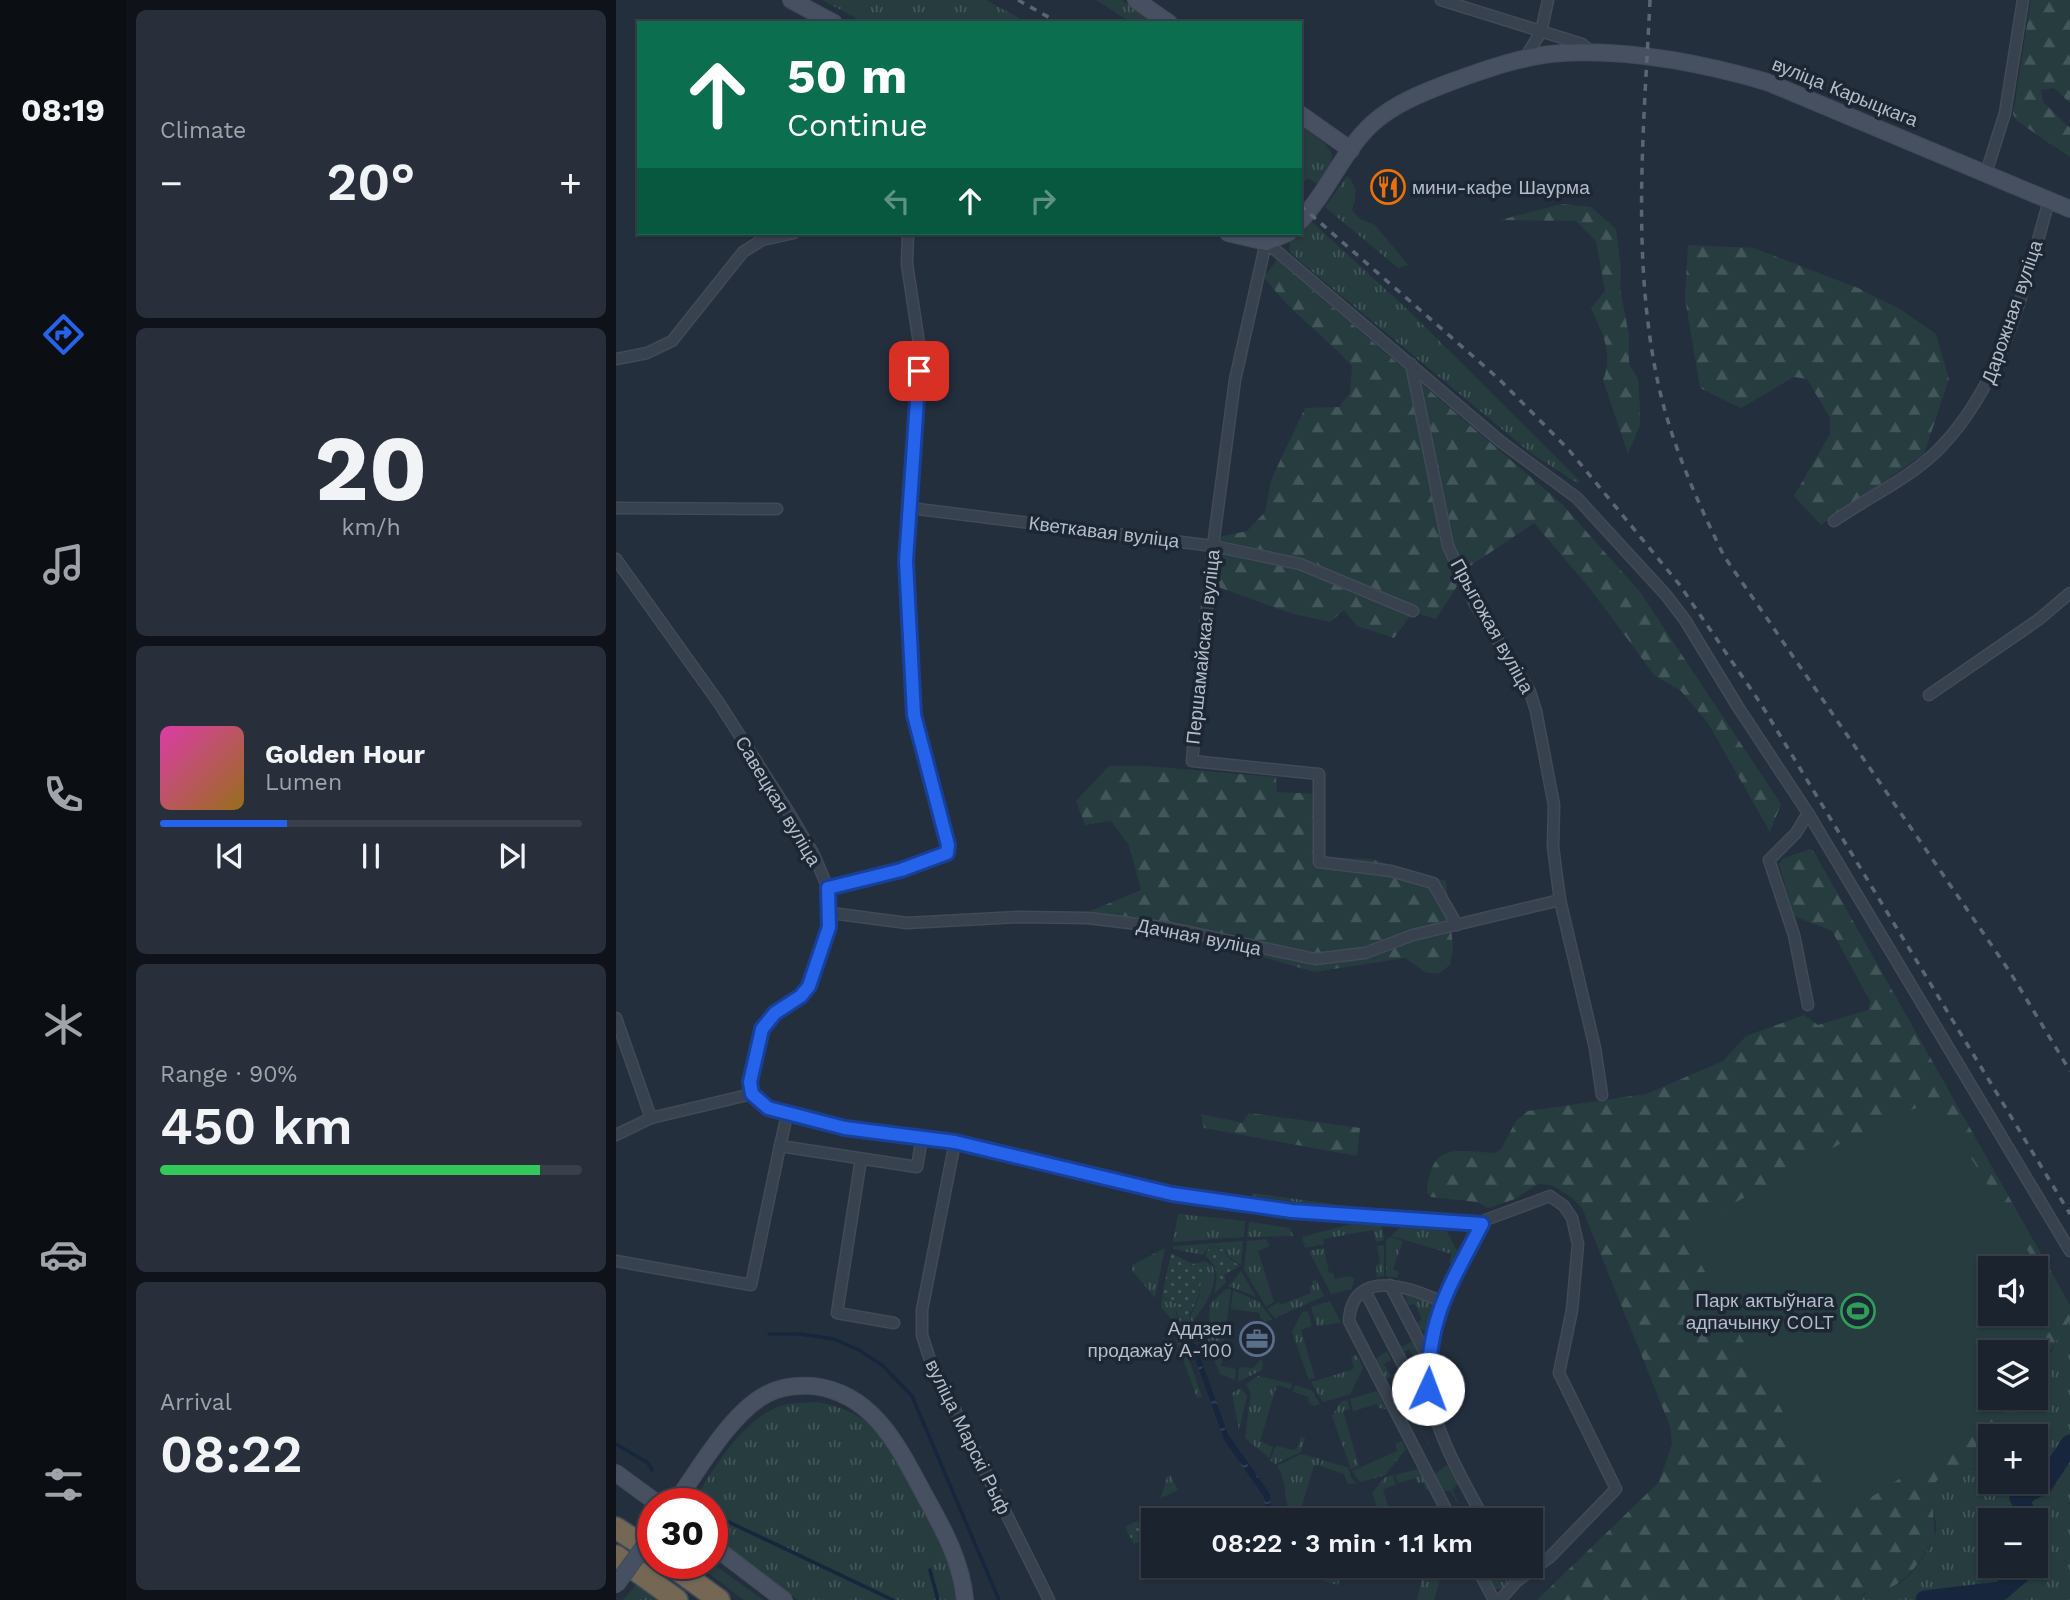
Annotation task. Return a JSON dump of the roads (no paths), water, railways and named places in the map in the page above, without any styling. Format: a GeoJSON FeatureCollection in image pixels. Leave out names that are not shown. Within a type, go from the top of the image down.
{"type":"FeatureCollection","features":[{"type":"Feature","properties":{"kind":"highway"},"geometry":{"type":"LineString","coordinates":[[616,1528],[637,1542]]}},
{"type":"Feature","properties":{"kind":"highway"},"geometry":{"type":"LineString","coordinates":[[616,1556],[677,1600]]}},
{"type":"Feature","properties":{"kind":"highway"},"geometry":{"type":"LineString","coordinates":[[689,1579],[719,1600]]}},
{"type":"Feature","properties":{"kind":"street"},"geometry":{"type":"LineString","coordinates":[[791,0],[830,21]]}},
{"type":"Feature","properties":{"kind":"street"},"geometry":{"type":"LineString","coordinates":[[1136,0],[1166,21]]}},
{"type":"Feature","properties":{"kind":"street","name":"вуліца Карыцкага"},"geometry":{"type":"LineString","coordinates":[[1441,0],[1582,44],[1593,53]]}},
{"type":"Feature","properties":{"kind":"street"},"geometry":{"type":"LineString","coordinates":[[1523,61],[1541,32],[1548,0]]}},
{"type":"Feature","properties":{"kind":"street"},"geometry":{"type":"LineString","coordinates":[[1986,173],[2006,113],[2023,0]]}},
{"type":"Feature","properties":{"kind":"street","name":"вуліца Карыцкага"},"geometry":{"type":"LineString","coordinates":[[1302,218],[1332,181],[1350,150],[1376,120],[1421,93],[1465,76],[1560,53],[1649,57],[1724,70],[1767,82],[2070,209]]}},
{"type":"Feature","properties":{"kind":"street"},"geometry":{"type":"LineString","coordinates":[[1302,115],[1350,150]]}},
{"type":"Feature","properties":{"kind":"street","name":"Дарожная вуліца"},"geometry":{"type":"LineString","coordinates":[[1834,521],[1928,458],[1979,400],[1998,362],[2049,201]]}},
{"type":"Feature","properties":{"kind":"street"},"geometry":{"type":"LineString","coordinates":[[616,359],[647,353],[672,341],[743,252],[762,240],[785,235]]}},
{"type":"Feature","properties":{"kind":"street"},"geometry":{"type":"LineString","coordinates":[[828,888],[901,870],[947,853],[948,845],[931,771],[922,751],[914,715],[906,561],[920,349],[907,264],[908,235]]}},
{"type":"Feature","properties":{"kind":"street"},"geometry":{"type":"LineString","coordinates":[[1236,235],[1266,243],[1500,441],[1577,498],[1658,586],[1685,620],[1808,813],[2070,1251]]}},
{"type":"Feature","properties":{"kind":"street"},"geometry":{"type":"LineString","coordinates":[[1266,243],[1284,235]]}},
{"type":"Feature","properties":{"kind":"street","name":"Першамайская вуліца"},"geometry":{"type":"LineString","coordinates":[[1266,243],[1235,380],[1213,545],[1192,761],[1319,774],[1320,862],[1391,871],[1433,883],[1457,925]]}},
{"type":"Feature","properties":{"kind":"street","name":"Прыгожая вуліца"},"geometry":{"type":"LineString","coordinates":[[1411,364],[1448,547],[1475,604],[1530,692],[1536,711],[1554,805],[1553,847],[1560,900],[1595,1048],[1602,1096]]}},
{"type":"Feature","properties":{"kind":"street","name":"Кветкавая вуліца"},"geometry":{"type":"LineString","coordinates":[[910,508],[1213,545],[1300,564],[1413,611]]}},
{"type":"Feature","properties":{"kind":"street"},"geometry":{"type":"LineString","coordinates":[[616,509],[777,509]]}},
{"type":"Feature","properties":{"kind":"street","name":"Савецкая вуліца"},"geometry":{"type":"LineString","coordinates":[[616,559],[726,713],[813,853],[828,888],[831,913],[809,986],[801,996],[775,1013],[762,1029],[750,1082],[752,1094]]}},
{"type":"Feature","properties":{"kind":"street"},"geometry":{"type":"LineString","coordinates":[[1929,695],[2038,620],[2070,593]]}},
{"type":"Feature","properties":{"kind":"street"},"geometry":{"type":"LineString","coordinates":[[1808,813],[1796,833],[1769,860],[1794,935],[1808,1005]]}},
{"type":"Feature","properties":{"kind":"street","name":"Дачная вуліца"},"geometry":{"type":"LineString","coordinates":[[831,913],[907,923],[1018,917],[1088,918],[1170,929],[1315,959],[1364,953],[1413,935],[1560,900]]}},
{"type":"Feature","properties":{"kind":"street"},"geometry":{"type":"LineString","coordinates":[[616,1018],[651,1118]]}},
{"type":"Feature","properties":{"kind":"street"},"geometry":{"type":"LineString","coordinates":[[616,1135],[651,1118],[752,1094],[768,1108],[787,1115],[845,1128],[955,1142],[1172,1194],[1292,1211],[1482,1224],[1550,1196],[1564,1206],[1572,1218],[1578,1244],[1572,1310],[1559,1373],[1616,1489],[1550,1557],[1517,1581],[1500,1600]]}},
{"type":"Feature","properties":{"kind":"street"},"geometry":{"type":"LineString","coordinates":[[616,1261],[751,1285],[787,1115]]}},
{"type":"Feature","properties":{"kind":"street"},"geometry":{"type":"LineString","coordinates":[[780,1146],[916,1167],[922,1137]]}},
{"type":"Feature","properties":{"kind":"street","name":"вуліца Марскі Рыф"},"geometry":{"type":"LineString","coordinates":[[955,1142],[922,1310],[922,1335],[930,1360],[1049,1600]]}},
{"type":"Feature","properties":{"kind":"street"},"geometry":{"type":"LineString","coordinates":[[861,1159],[837,1313],[894,1323]]}},
{"type":"Feature","properties":{"kind":"street"},"geometry":{"type":"LineString","coordinates":[[1441,1440],[1428,1389],[1430,1339],[1442,1301],[1482,1224]]}},
{"type":"Feature","properties":{"kind":"street"},"geometry":{"type":"LineString","coordinates":[[1442,1301],[1421,1292],[1390,1285],[1365,1291],[1354,1301],[1349,1321],[1445,1508]]}},
{"type":"Feature","properties":{"kind":"street"},"geometry":{"type":"LineString","coordinates":[[1390,1285],[1428,1359]]}},
{"type":"Feature","properties":{"kind":"street"},"geometry":{"type":"LineString","coordinates":[[1365,1291],[1478,1508]]}},
{"type":"Feature","properties":{"kind":"street"},"geometry":{"type":"LineString","coordinates":[[686,1488],[747,1408],[765,1394],[799,1385],[842,1393],[872,1413],[895,1440],[951,1549],[965,1600]]}},
{"type":"Feature","properties":{"kind":"street"},"geometry":{"type":"LineString","coordinates":[[616,1473],[637,1488]]}},
{"type":"Feature","properties":{"kind":"street"},"geometry":{"type":"LineString","coordinates":[[616,1586],[637,1556]]}},
{"type":"Feature","properties":{"kind":"street"},"geometry":{"type":"LineString","coordinates":[[728,1557],[785,1600]]}},
{"type":"Feature","properties":{"kind":"street"},"geometry":{"type":"LineString","coordinates":[[1482,1578],[1494,1600]]}},
{"type":"Feature","properties":{"kind":"water"},"geometry":{"type":"Polygon","coordinates":[[[1192,1334],[1228,1434],[1270,1494],[1271,1508],[1265,1508],[1264,1497],[1224,1440],[1187,1335],[1192,1334]]]}},
{"type":"Feature","properties":{"kind":"waterway"},"geometry":{"type":"LineString","coordinates":[[769,1334],[800,1334],[834,1339],[859,1350],[882,1365],[912,1396],[999,1600]]}},
{"type":"Feature","properties":{"kind":"waterway"},"geometry":{"type":"LineString","coordinates":[[616,1444],[648,1463],[652,1470]]}},
{"type":"Feature","properties":{"kind":"waterway"},"geometry":{"type":"LineString","coordinates":[[2024,1508],[2019,1498],[2044,1484],[2070,1444]]}},
{"type":"Feature","properties":{"kind":"waterway"},"geometry":{"type":"LineString","coordinates":[[728,1522],[893,1600]]}},
{"type":"Feature","properties":{"kind":"waterway"},"geometry":{"type":"LineString","coordinates":[[930,1570],[938,1600]]}},
{"type":"Feature","properties":{"kind":"waterway"},"geometry":{"type":"LineString","coordinates":[[1925,1600],[2001,1591],[2016,1578]]}},
{"type":"Feature","properties":{"kind":"railway"},"geometry":{"type":"LineString","coordinates":[[1018,0],[1055,21]]}},
{"type":"Feature","properties":{"kind":"railway"},"geometry":{"type":"LineString","coordinates":[[1650,0],[1642,192],[1645,288],[1658,383],[1670,428],[1686,471],[1724,556],[2010,972],[2070,1071]]}},
{"type":"Feature","properties":{"kind":"railway"},"geometry":{"type":"LineString","coordinates":[[1302,207],[1499,379],[1569,450],[1679,584],[1761,704],[2070,1214]]}},
{"type":"Feature","properties":{"kind":"place","name":"мини-кафе Шаурма"},"geometry":{"type":"Point","coordinates":[1388,187]}},
{"type":"Feature","properties":{"kind":"place","name":"Парк актыўнага адпачынку COLT"},"geometry":{"type":"Point","coordinates":[1858,1311]}},
{"type":"Feature","properties":{"kind":"place","name":"Аддзел продажаў А-100"},"geometry":{"type":"Point","coordinates":[1257,1339]}}]}
